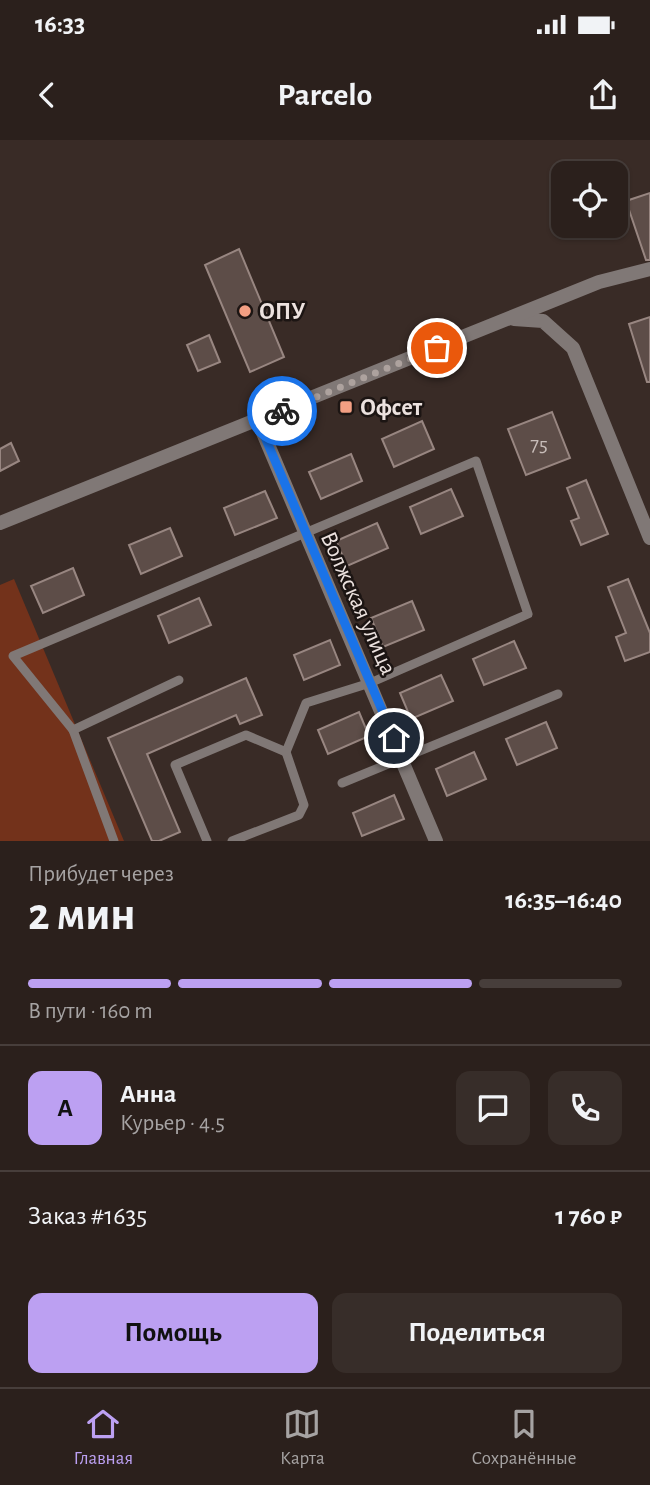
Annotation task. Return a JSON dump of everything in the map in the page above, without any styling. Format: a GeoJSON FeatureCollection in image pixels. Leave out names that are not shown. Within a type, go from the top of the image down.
{"type":"FeatureCollection","features":[{"type":"Feature","properties":{"kind":"street"},"geometry":{"type":"LineString","coordinates":[[0,523],[599,282],[650,269]]}},
{"type":"Feature","properties":{"kind":"street"},"geometry":{"type":"LineString","coordinates":[[510,319],[543,321],[573,348],[650,538]]}},
{"type":"Feature","properties":{"kind":"street","name":"Волжская улица"},"geometry":{"type":"LineString","coordinates":[[258,421],[436,841]]}},
{"type":"Feature","properties":{"kind":"lane"},"geometry":{"type":"LineString","coordinates":[[114,841],[73,730],[13,656],[476,461],[528,614],[370,683],[306,703],[286,751],[304,805],[302,810],[299,815],[232,841]]}},
{"type":"Feature","properties":{"kind":"lane"},"geometry":{"type":"LineString","coordinates":[[73,730],[179,680]]}},
{"type":"Feature","properties":{"kind":"lane"},"geometry":{"type":"LineString","coordinates":[[342,783],[558,694]]}},
{"type":"Feature","properties":{"kind":"lane"},"geometry":{"type":"LineString","coordinates":[[207,841],[175,765],[246,735],[286,751]]}},
{"type":"Feature","properties":{"kind":"shaded area"},"geometry":{"type":"Polygon","coordinates":[[[14,579],[124,841],[0,841],[0,585],[14,579]]]}},
{"type":"Feature","properties":{"kind":"building"},"geometry":{"type":"Polygon","coordinates":[[[650,193],[650,260],[646,260],[628,200],[650,193]]]}},
{"type":"Feature","properties":{"kind":"building","name":"ОПУ"},"geometry":{"type":"Polygon","coordinates":[[[239,249],[284,357],[250,372],[205,265],[239,249]]]}},
{"type":"Feature","properties":{"kind":"building"},"geometry":{"type":"Polygon","coordinates":[[[650,317],[650,382],[647,382],[629,324],[650,317]]]}},
{"type":"Feature","properties":{"kind":"building"},"geometry":{"type":"Polygon","coordinates":[[[209,335],[220,362],[198,371],[187,345],[209,335]]]}},
{"type":"Feature","properties":{"kind":"building"},"geometry":{"type":"Polygon","coordinates":[[[552,412],[570,458],[526,475],[508,429],[552,412]]]}},
{"type":"Feature","properties":{"kind":"building"},"geometry":{"type":"Polygon","coordinates":[[[422,421],[434,449],[394,467],[382,439],[422,421]]]}},
{"type":"Feature","properties":{"kind":"building"},"geometry":{"type":"Polygon","coordinates":[[[11,443],[19,461],[0,471],[0,449],[11,443]]]}},
{"type":"Feature","properties":{"kind":"building"},"geometry":{"type":"Polygon","coordinates":[[[351,454],[362,481],[321,499],[309,472],[351,454]]]}},
{"type":"Feature","properties":{"kind":"building"},"geometry":{"type":"Polygon","coordinates":[[[586,480],[608,534],[581,545],[571,521],[579,518],[567,488],[586,480]]]}},
{"type":"Feature","properties":{"kind":"building"},"geometry":{"type":"Polygon","coordinates":[[[451,489],[463,516],[421,534],[410,507],[451,489]]]}},
{"type":"Feature","properties":{"kind":"building"},"geometry":{"type":"Polygon","coordinates":[[[265,491],[277,518],[235,535],[224,508],[265,491]]]}},
{"type":"Feature","properties":{"kind":"building"},"geometry":{"type":"Polygon","coordinates":[[[377,523],[388,548],[347,566],[336,541],[377,523]]]}},
{"type":"Feature","properties":{"kind":"building"},"geometry":{"type":"Polygon","coordinates":[[[170,528],[182,556],[141,574],[129,545],[170,528]]]}},
{"type":"Feature","properties":{"kind":"building"},"geometry":{"type":"Polygon","coordinates":[[[73,568],[84,595],[43,613],[31,586],[73,568]]]}},
{"type":"Feature","properties":{"kind":"building"},"geometry":{"type":"Polygon","coordinates":[[[628,579],[650,633],[650,652],[625,661],[616,637],[626,633],[608,587],[628,579]]]}},
{"type":"Feature","properties":{"kind":"building"},"geometry":{"type":"Polygon","coordinates":[[[199,598],[211,625],[169,643],[158,616],[199,598]]]}},
{"type":"Feature","properties":{"kind":"building"},"geometry":{"type":"Polygon","coordinates":[[[412,601],[424,630],[383,647],[371,618],[412,601]]]}},
{"type":"Feature","properties":{"kind":"building"},"geometry":{"type":"Polygon","coordinates":[[[330,640],[340,665],[304,680],[294,655],[330,640]]]}},
{"type":"Feature","properties":{"kind":"building"},"geometry":{"type":"Polygon","coordinates":[[[514,641],[526,668],[484,685],[473,659],[514,641]]]}},
{"type":"Feature","properties":{"kind":"building"},"geometry":{"type":"Polygon","coordinates":[[[441,675],[453,701],[411,719],[400,693],[441,675]]]}},
{"type":"Feature","properties":{"kind":"building"},"geometry":{"type":"Polygon","coordinates":[[[246,678],[262,715],[240,724],[236,715],[147,754],[180,832],[159,841],[152,841],[108,738],[246,678]]]}},
{"type":"Feature","properties":{"kind":"building"},"geometry":{"type":"Polygon","coordinates":[[[359,712],[369,736],[328,754],[318,730],[359,712]]]}},
{"type":"Feature","properties":{"kind":"building"},"geometry":{"type":"Polygon","coordinates":[[[546,722],[557,748],[517,765],[506,739],[546,722]]]}},
{"type":"Feature","properties":{"kind":"building"},"geometry":{"type":"Polygon","coordinates":[[[474,752],[486,779],[447,796],[436,769],[474,752]]]}},
{"type":"Feature","properties":{"kind":"building"},"geometry":{"type":"Polygon","coordinates":[[[394,795],[404,819],[362,836],[353,813],[394,795]]]}},
{"type":"Feature","properties":{"kind":"way so far"},"geometry":{"type":"LineString","coordinates":[[282,411],[437,348]]}},
{"type":"Feature","properties":{"kind":"place","name":"ОПУ"},"geometry":{"type":"Point","coordinates":[245,311]}},
{"type":"Feature","properties":{"kind":"place","name":"Офсет"},"geometry":{"type":"Point","coordinates":[346,407]}},
{"type":"Feature","properties":{"kind":"route"},"geometry":{"type":"LineString","coordinates":[[282,411],[258,421],[304,534],[394,738]]}}]}
